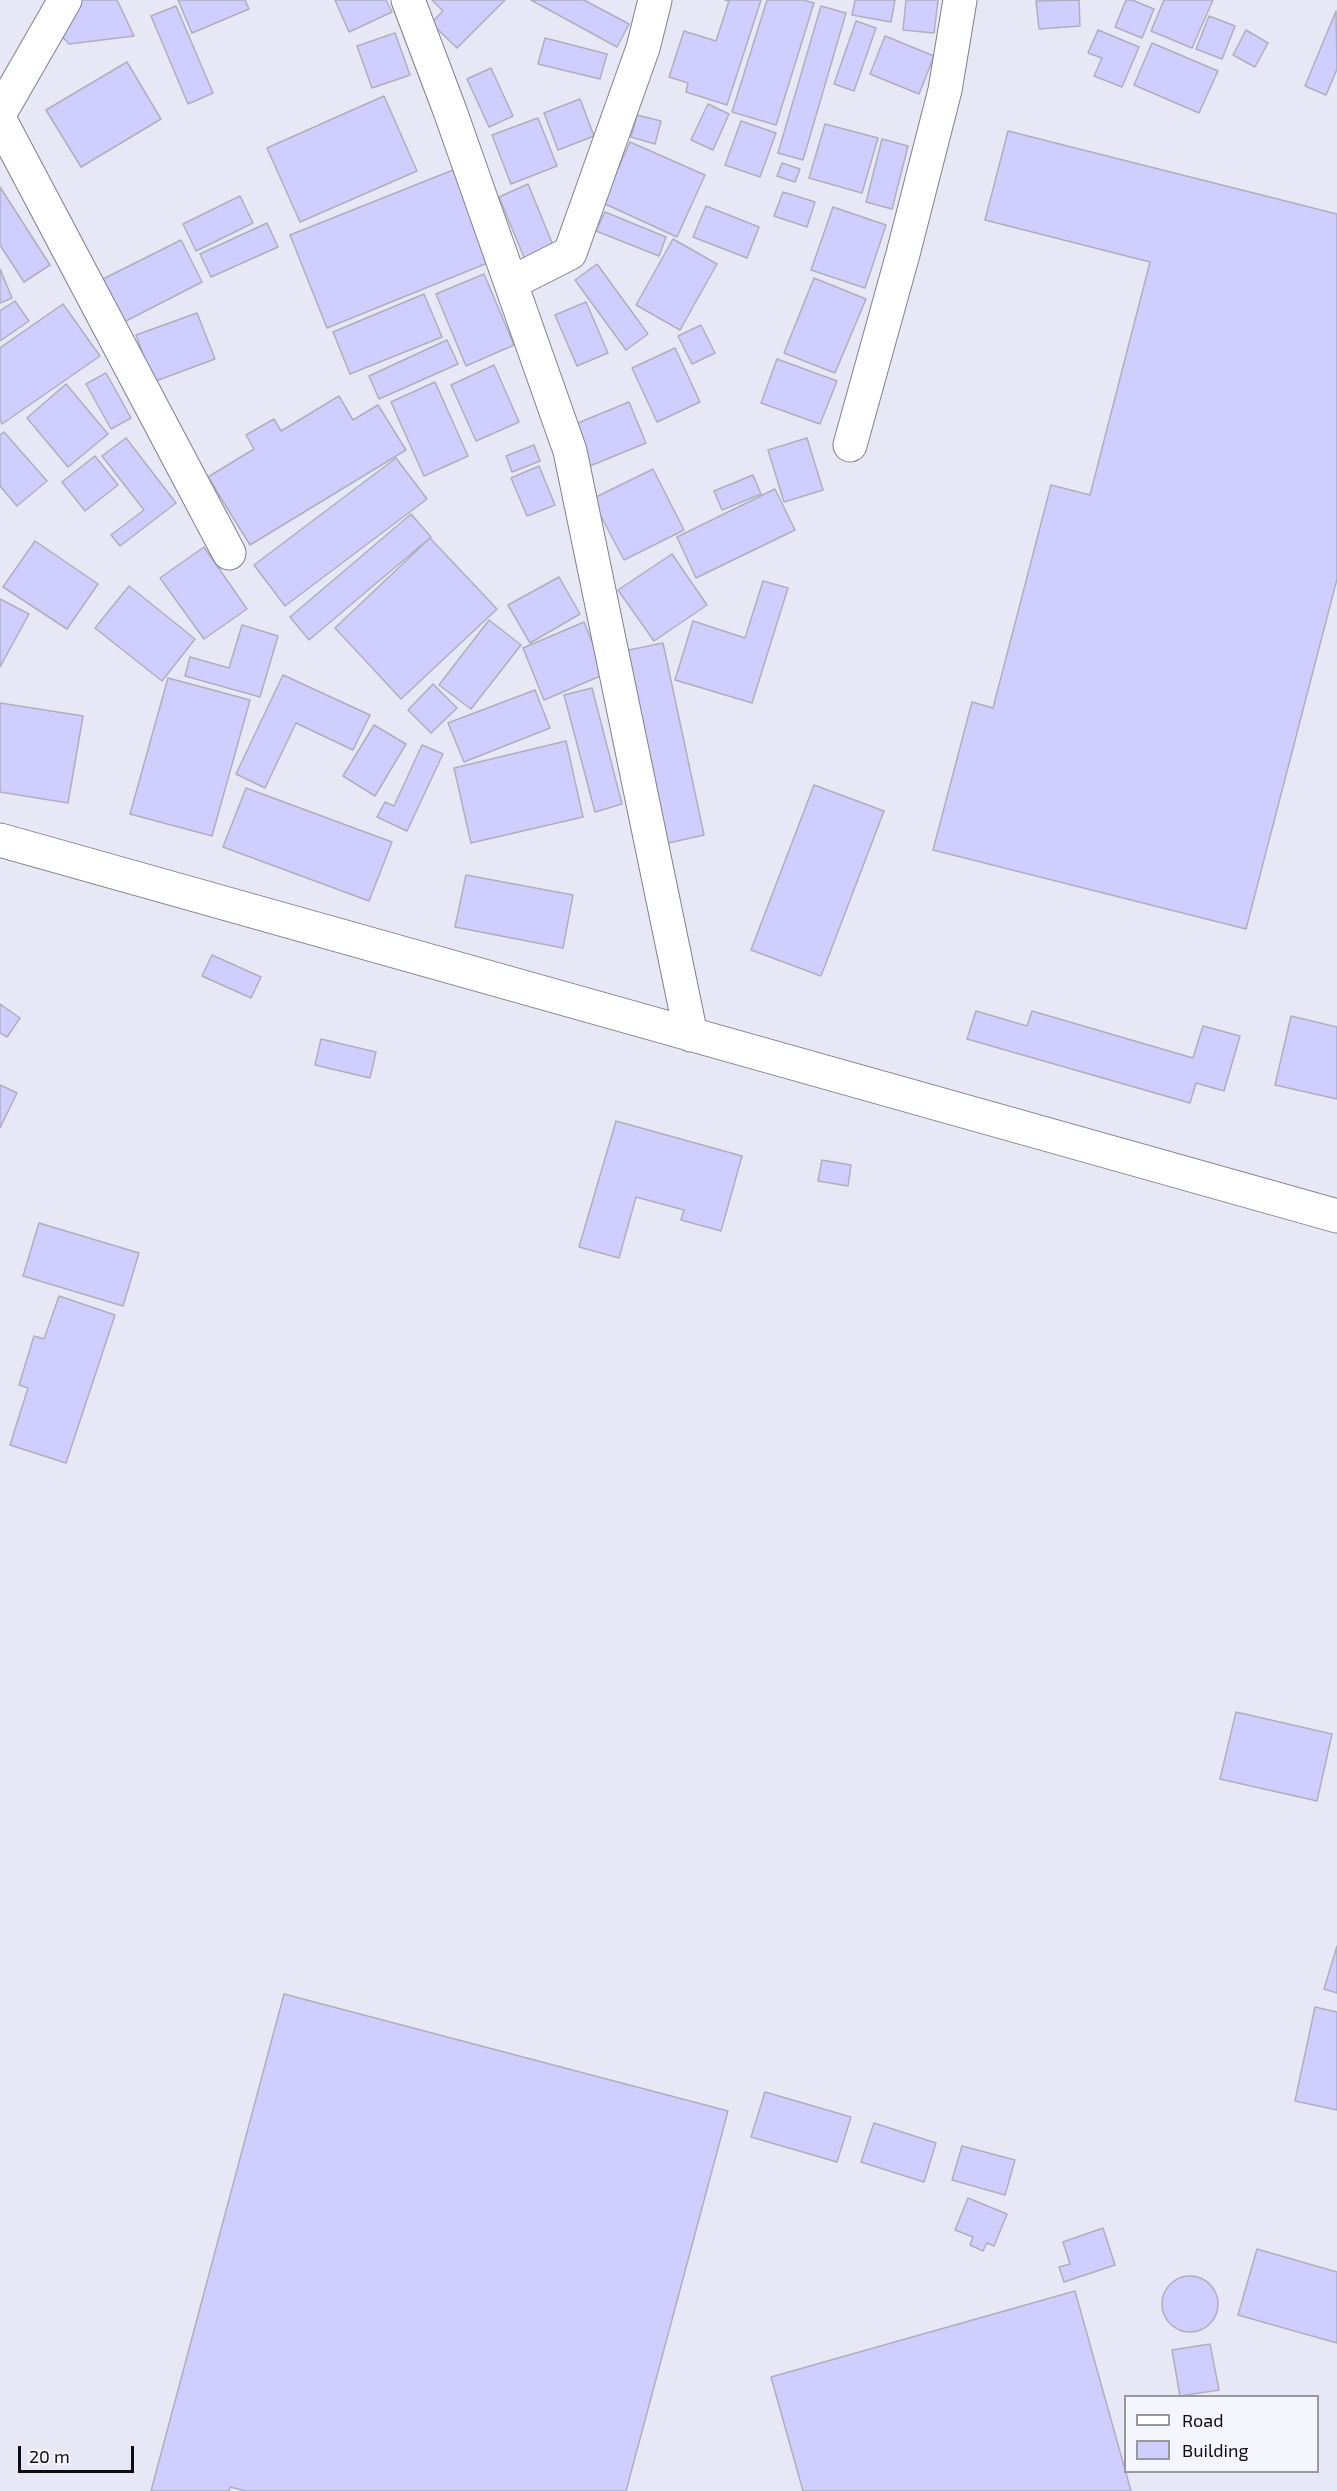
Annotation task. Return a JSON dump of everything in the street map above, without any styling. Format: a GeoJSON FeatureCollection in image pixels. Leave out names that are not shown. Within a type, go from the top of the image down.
{"type":"FeatureCollection","features":[{"type":"Feature","properties":{"kind":"street"},"geometry":{"type":"LineString","coordinates":[[0,113],[65,0]]}},
{"type":"Feature","properties":{"kind":"street"},"geometry":{"type":"LineString","coordinates":[[408,0],[570,451],[691,1035]]}},
{"type":"Feature","properties":{"kind":"street"},"geometry":{"type":"LineString","coordinates":[[511,283],[570,253],[643,48],[655,0]]}},
{"type":"Feature","properties":{"kind":"street"},"geometry":{"type":"LineString","coordinates":[[850,445],[903,254],[945,90],[960,0]]}},
{"type":"Feature","properties":{"kind":"street"},"geometry":{"type":"LineString","coordinates":[[0,120],[229,554]]}},
{"type":"Feature","properties":{"kind":"street"},"geometry":{"type":"LineString","coordinates":[[0,840],[1337,1216]]}},
{"type":"Feature","properties":{"kind":"building"},"geometry":{"type":"Polygon","coordinates":[[[76,0],[117,0],[134,36],[69,44],[56,30],[76,0]]]}},
{"type":"Feature","properties":{"kind":"building"},"geometry":{"type":"Polygon","coordinates":[[[178,0],[245,0],[249,9],[192,33],[178,0]]]}},
{"type":"Feature","properties":{"kind":"building"},"geometry":{"type":"Polygon","coordinates":[[[335,0],[386,0],[392,12],[349,32],[335,0]]]}},
{"type":"Feature","properties":{"kind":"building"},"geometry":{"type":"Polygon","coordinates":[[[432,0],[505,0],[457,48],[431,23],[443,11],[432,0]]]}},
{"type":"Feature","properties":{"kind":"building"},"geometry":{"type":"Polygon","coordinates":[[[531,0],[584,0],[629,24],[617,47],[531,0]]]}},
{"type":"Feature","properties":{"kind":"building"},"geometry":{"type":"Polygon","coordinates":[[[725,0],[761,0],[727,105],[686,92],[688,83],[669,77],[684,31],[716,41],[729,1],[725,0]]]}},
{"type":"Feature","properties":{"kind":"building"},"geometry":{"type":"Polygon","coordinates":[[[767,0],[803,0],[814,3],[776,125],[732,112],[767,0]]]}},
{"type":"Feature","properties":{"kind":"building"},"geometry":{"type":"Polygon","coordinates":[[[855,0],[895,0],[891,22],[852,15],[855,0]]]}},
{"type":"Feature","properties":{"kind":"building"},"geometry":{"type":"Polygon","coordinates":[[[906,0],[938,0],[934,33],[903,30],[906,0]]]}},
{"type":"Feature","properties":{"kind":"building"},"geometry":{"type":"Polygon","coordinates":[[[1079,0],[1080,26],[1039,29],[1036,1],[1079,0]]]}},
{"type":"Feature","properties":{"kind":"building"},"geometry":{"type":"Polygon","coordinates":[[[1126,0],[1132,0],[1154,9],[1142,38],[1115,27],[1126,0]]]}},
{"type":"Feature","properties":{"kind":"building"},"geometry":{"type":"Polygon","coordinates":[[[1164,0],[1213,0],[1192,48],[1151,31],[1164,0]]]}},
{"type":"Feature","properties":{"kind":"building"},"geometry":{"type":"Polygon","coordinates":[[[176,6],[213,93],[188,104],[151,16],[176,6]]]}},
{"type":"Feature","properties":{"kind":"building"},"geometry":{"type":"Polygon","coordinates":[[[821,6],[846,13],[803,160],[778,153],[821,6]]]}},
{"type":"Feature","properties":{"kind":"building"},"geometry":{"type":"Polygon","coordinates":[[[1336,11],[1337,69],[1326,95],[1305,86],[1336,11]]]}},
{"type":"Feature","properties":{"kind":"building"},"geometry":{"type":"Polygon","coordinates":[[[1209,16],[1235,26],[1222,59],[1196,49],[1209,16]]]}},
{"type":"Feature","properties":{"kind":"building"},"geometry":{"type":"Polygon","coordinates":[[[856,21],[876,28],[854,91],[834,84],[856,21]]]}},
{"type":"Feature","properties":{"kind":"building"},"geometry":{"type":"Polygon","coordinates":[[[1098,30],[1139,47],[1122,87],[1094,76],[1102,58],[1088,53],[1098,30]]]}},
{"type":"Feature","properties":{"kind":"building"},"geometry":{"type":"Polygon","coordinates":[[[1246,30],[1268,43],[1255,67],[1233,55],[1246,30]]]}},
{"type":"Feature","properties":{"kind":"building"},"geometry":{"type":"Polygon","coordinates":[[[395,33],[410,75],[372,88],[357,46],[395,33]]]}},
{"type":"Feature","properties":{"kind":"building"},"geometry":{"type":"Polygon","coordinates":[[[885,36],[934,56],[919,94],[870,74],[885,36]]]}},
{"type":"Feature","properties":{"kind":"building"},"geometry":{"type":"Polygon","coordinates":[[[545,38],[607,54],[600,79],[538,64],[545,38]]]}},
{"type":"Feature","properties":{"kind":"building"},"geometry":{"type":"Polygon","coordinates":[[[1152,43],[1218,71],[1199,113],[1134,85],[1152,43]]]}},
{"type":"Feature","properties":{"kind":"building"},"geometry":{"type":"Polygon","coordinates":[[[127,62],[161,119],[81,167],[46,110],[127,62]]]}},
{"type":"Feature","properties":{"kind":"building"},"geometry":{"type":"Polygon","coordinates":[[[491,68],[513,116],[489,127],[467,79],[491,68]]]}},
{"type":"Feature","properties":{"kind":"building"},"geometry":{"type":"Polygon","coordinates":[[[384,96],[417,171],[300,222],[267,148],[384,96]]]}},
{"type":"Feature","properties":{"kind":"building"},"geometry":{"type":"Polygon","coordinates":[[[580,99],[594,136],[558,150],[544,113],[580,99]]]}},
{"type":"Feature","properties":{"kind":"building"},"geometry":{"type":"Polygon","coordinates":[[[708,104],[729,114],[713,150],[691,140],[708,104]]]}},
{"type":"Feature","properties":{"kind":"building"},"geometry":{"type":"Polygon","coordinates":[[[637,115],[661,121],[655,144],[631,137],[637,115]]]}},
{"type":"Feature","properties":{"kind":"building"},"geometry":{"type":"Polygon","coordinates":[[[538,118],[557,166],[511,184],[492,135],[538,118]]]}},
{"type":"Feature","properties":{"kind":"building"},"geometry":{"type":"Polygon","coordinates":[[[741,121],[776,133],[760,177],[725,165],[741,121]]]}},
{"type":"Feature","properties":{"kind":"building"},"geometry":{"type":"Polygon","coordinates":[[[825,124],[878,138],[862,193],[809,178],[825,124]]]}},
{"type":"Feature","properties":{"kind":"building"},"geometry":{"type":"Polygon","coordinates":[[[1008,131],[1337,214],[1337,579],[1246,929],[933,850],[972,702],[993,708],[1051,485],[1090,495],[1150,262],[985,220],[1008,131]]]}},
{"type":"Feature","properties":{"kind":"building"},"geometry":{"type":"Polygon","coordinates":[[[882,139],[908,146],[892,209],[866,202],[882,139]]]}},
{"type":"Feature","properties":{"kind":"building"},"geometry":{"type":"Polygon","coordinates":[[[630,142],[705,175],[677,237],[603,203],[630,142]]]}},
{"type":"Feature","properties":{"kind":"building"},"geometry":{"type":"Polygon","coordinates":[[[782,163],[800,169],[795,182],[777,176],[782,163]]]}},
{"type":"Feature","properties":{"kind":"building"},"geometry":{"type":"Polygon","coordinates":[[[453,170],[490,262],[327,328],[290,235],[453,170]]]}},
{"type":"Feature","properties":{"kind":"building"},"geometry":{"type":"Polygon","coordinates":[[[528,184],[555,250],[526,262],[499,197],[528,184]]]}},
{"type":"Feature","properties":{"kind":"building"},"geometry":{"type":"Polygon","coordinates":[[[0,187],[50,265],[24,282],[0,245],[0,187]]]}},
{"type":"Feature","properties":{"kind":"building"},"geometry":{"type":"Polygon","coordinates":[[[783,192],[815,202],[807,227],[774,216],[783,192]]]}},
{"type":"Feature","properties":{"kind":"building"},"geometry":{"type":"Polygon","coordinates":[[[240,196],[253,223],[196,251],[183,224],[240,196]]]}},
{"type":"Feature","properties":{"kind":"building"},"geometry":{"type":"Polygon","coordinates":[[[706,206],[759,227],[747,258],[693,237],[706,206]]]}},
{"type":"Feature","properties":{"kind":"building"},"geometry":{"type":"Polygon","coordinates":[[[833,207],[886,225],[865,288],[811,270],[833,207]]]}},
{"type":"Feature","properties":{"kind":"building"},"geometry":{"type":"Polygon","coordinates":[[[605,212],[666,237],[659,256],[596,231],[605,212]]]}},
{"type":"Feature","properties":{"kind":"building"},"geometry":{"type":"Polygon","coordinates":[[[267,223],[278,247],[211,277],[200,254],[267,223]]]}},
{"type":"Feature","properties":{"kind":"building"},"geometry":{"type":"Polygon","coordinates":[[[673,239],[717,264],[680,330],[636,305],[673,239]]]}},
{"type":"Feature","properties":{"kind":"building"},"geometry":{"type":"Polygon","coordinates":[[[181,240],[202,282],[124,322],[103,279],[181,240]]]}},
{"type":"Feature","properties":{"kind":"building"},"geometry":{"type":"Polygon","coordinates":[[[597,264],[648,334],[626,350],[575,280],[597,264]]]}},
{"type":"Feature","properties":{"kind":"building"},"geometry":{"type":"Polygon","coordinates":[[[0,269],[12,298],[0,303],[0,269]]]}},
{"type":"Feature","properties":{"kind":"building"},"geometry":{"type":"Polygon","coordinates":[[[484,274],[514,345],[466,366],[436,294],[484,274]]]}},
{"type":"Feature","properties":{"kind":"building"},"geometry":{"type":"Polygon","coordinates":[[[814,278],[866,299],[835,373],[784,353],[814,278]]]}},
{"type":"Feature","properties":{"kind":"building"},"geometry":{"type":"Polygon","coordinates":[[[424,294],[442,337],[350,374],[333,332],[424,294]]]}},
{"type":"Feature","properties":{"kind":"building"},"geometry":{"type":"Polygon","coordinates":[[[15,301],[29,321],[0,341],[0,311],[15,301]]]}},
{"type":"Feature","properties":{"kind":"building"},"geometry":{"type":"Polygon","coordinates":[[[586,302],[608,353],[577,366],[555,315],[586,302]]]}},
{"type":"Feature","properties":{"kind":"building"},"geometry":{"type":"Polygon","coordinates":[[[63,304],[100,356],[2,424],[0,420],[0,348],[63,304]]]}},
{"type":"Feature","properties":{"kind":"building"},"geometry":{"type":"Polygon","coordinates":[[[197,313],[215,359],[153,382],[136,335],[197,313]]]}},
{"type":"Feature","properties":{"kind":"building"},"geometry":{"type":"Polygon","coordinates":[[[701,325],[715,353],[692,364],[678,336],[701,325]]]}},
{"type":"Feature","properties":{"kind":"building"},"geometry":{"type":"Polygon","coordinates":[[[447,340],[458,364],[379,399],[369,376],[447,340]]]}},
{"type":"Feature","properties":{"kind":"building"},"geometry":{"type":"Polygon","coordinates":[[[675,348],[700,402],[657,422],[632,368],[675,348]]]}},
{"type":"Feature","properties":{"kind":"building"},"geometry":{"type":"Polygon","coordinates":[[[777,359],[837,381],[820,424],[761,403],[777,359]]]}},
{"type":"Feature","properties":{"kind":"building"},"geometry":{"type":"Polygon","coordinates":[[[494,365],[519,422],[476,441],[451,385],[494,365]]]}},
{"type":"Feature","properties":{"kind":"building"},"geometry":{"type":"Polygon","coordinates":[[[106,373],[131,418],[111,429],[86,384],[106,373]]]}},
{"type":"Feature","properties":{"kind":"building"},"geometry":{"type":"Polygon","coordinates":[[[435,382],[468,456],[424,476],[391,402],[435,382]]]}},
{"type":"Feature","properties":{"kind":"building"},"geometry":{"type":"Polygon","coordinates":[[[66,384],[108,434],[68,467],[27,418],[66,384]]]}},
{"type":"Feature","properties":{"kind":"building"},"geometry":{"type":"Polygon","coordinates":[[[339,396],[353,420],[378,405],[406,450],[250,545],[208,477],[254,449],[246,435],[274,419],[281,431],[339,396]]]}},
{"type":"Feature","properties":{"kind":"building"},"geometry":{"type":"Polygon","coordinates":[[[629,402],[646,443],[590,466],[573,425],[629,402]]]}},
{"type":"Feature","properties":{"kind":"building"},"geometry":{"type":"Polygon","coordinates":[[[4,432],[47,481],[17,506],[0,486],[0,435],[4,432]]]}},
{"type":"Feature","properties":{"kind":"building"},"geometry":{"type":"Polygon","coordinates":[[[126,438],[176,503],[120,546],[111,535],[144,510],[102,456],[126,438]]]}},
{"type":"Feature","properties":{"kind":"building"},"geometry":{"type":"Polygon","coordinates":[[[807,438],[823,490],[784,502],[768,450],[807,438]]]}},
{"type":"Feature","properties":{"kind":"building"},"geometry":{"type":"Polygon","coordinates":[[[534,445],[540,461],[512,472],[506,456],[534,445]]]}},
{"type":"Feature","properties":{"kind":"building"},"geometry":{"type":"Polygon","coordinates":[[[95,456],[118,485],[85,511],[62,482],[95,456]]]}},
{"type":"Feature","properties":{"kind":"building"},"geometry":{"type":"Polygon","coordinates":[[[396,458],[427,499],[285,606],[254,565],[396,458]]]}},
{"type":"Feature","properties":{"kind":"building"},"geometry":{"type":"Polygon","coordinates":[[[539,466],[555,505],[527,516],[511,478],[539,466]]]}},
{"type":"Feature","properties":{"kind":"building"},"geometry":{"type":"Polygon","coordinates":[[[653,469],[684,530],[624,560],[592,499],[653,469]]]}},
{"type":"Feature","properties":{"kind":"building"},"geometry":{"type":"Polygon","coordinates":[[[753,475],[761,494],[722,510],[714,491],[753,475]]]}},
{"type":"Feature","properties":{"kind":"building"},"geometry":{"type":"Polygon","coordinates":[[[775,489],[795,530],[696,578],[677,537],[775,489]]]}},
{"type":"Feature","properties":{"kind":"building"},"geometry":{"type":"Polygon","coordinates":[[[411,514],[431,537],[309,640],[290,617],[411,514]]]}},
{"type":"Feature","properties":{"kind":"building"},"geometry":{"type":"Polygon","coordinates":[[[430,538],[497,609],[401,699],[335,628],[430,538]]]}},
{"type":"Feature","properties":{"kind":"building"},"geometry":{"type":"Polygon","coordinates":[[[35,541],[98,584],[67,629],[3,587],[35,541]]]}},
{"type":"Feature","properties":{"kind":"building"},"geometry":{"type":"Polygon","coordinates":[[[204,547],[247,609],[204,639],[160,578],[204,547]]]}},
{"type":"Feature","properties":{"kind":"building"},"geometry":{"type":"Polygon","coordinates":[[[672,554],[707,605],[654,641],[618,590],[672,554]]]}},
{"type":"Feature","properties":{"kind":"building"},"geometry":{"type":"Polygon","coordinates":[[[559,577],[580,614],[530,643],[508,605],[559,577]]]}},
{"type":"Feature","properties":{"kind":"building"},"geometry":{"type":"Polygon","coordinates":[[[763,581],[788,588],[752,703],[675,680],[693,621],[745,638],[763,581]]]}},
{"type":"Feature","properties":{"kind":"building"},"geometry":{"type":"Polygon","coordinates":[[[129,586],[195,639],[162,681],[95,628],[129,586]]]}},
{"type":"Feature","properties":{"kind":"building"},"geometry":{"type":"Polygon","coordinates":[[[0,599],[29,614],[0,667],[0,599]]]}},
{"type":"Feature","properties":{"kind":"building"},"geometry":{"type":"Polygon","coordinates":[[[489,620],[521,645],[471,709],[439,685],[489,620]]]}},
{"type":"Feature","properties":{"kind":"building"},"geometry":{"type":"Polygon","coordinates":[[[584,622],[605,674],[544,700],[523,648],[584,622]]]}},
{"type":"Feature","properties":{"kind":"building"},"geometry":{"type":"Polygon","coordinates":[[[242,625],[278,636],[260,697],[185,676],[190,657],[229,668],[242,625]]]}},
{"type":"Feature","properties":{"kind":"building"},"geometry":{"type":"Polygon","coordinates":[[[663,643],[704,835],[664,844],[624,651],[663,643]]]}},
{"type":"Feature","properties":{"kind":"building"},"geometry":{"type":"Polygon","coordinates":[[[283,675],[370,715],[353,750],[296,723],[265,788],[236,774],[283,675]]]}},
{"type":"Feature","properties":{"kind":"building"},"geometry":{"type":"Polygon","coordinates":[[[168,678],[250,700],[212,836],[130,814],[168,678]]]}},
{"type":"Feature","properties":{"kind":"building"},"geometry":{"type":"Polygon","coordinates":[[[433,684],[457,708],[431,733],[408,710],[433,684]]]}},
{"type":"Feature","properties":{"kind":"building"},"geometry":{"type":"Polygon","coordinates":[[[592,688],[622,804],[595,812],[564,695],[592,688]]]}},
{"type":"Feature","properties":{"kind":"building"},"geometry":{"type":"Polygon","coordinates":[[[535,690],[550,728],[464,762],[448,723],[535,690]]]}},
{"type":"Feature","properties":{"kind":"building"},"geometry":{"type":"Polygon","coordinates":[[[0,703],[83,716],[68,803],[0,792],[0,703]]]}},
{"type":"Feature","properties":{"kind":"building"},"geometry":{"type":"Polygon","coordinates":[[[374,725],[406,744],[375,796],[343,776],[374,725]]]}},
{"type":"Feature","properties":{"kind":"building"},"geometry":{"type":"Polygon","coordinates":[[[566,741],[583,817],[471,843],[454,768],[566,741]]]}},
{"type":"Feature","properties":{"kind":"building"},"geometry":{"type":"Polygon","coordinates":[[[422,745],[443,754],[407,831],[377,817],[385,802],[394,806],[422,745]]]}},
{"type":"Feature","properties":{"kind":"building"},"geometry":{"type":"Polygon","coordinates":[[[814,785],[884,811],[821,976],[751,950],[814,785]]]}},
{"type":"Feature","properties":{"kind":"building"},"geometry":{"type":"Polygon","coordinates":[[[246,788],[392,842],[369,901],[223,847],[246,788]]]}},
{"type":"Feature","properties":{"kind":"building"},"geometry":{"type":"Polygon","coordinates":[[[466,875],[573,895],[563,948],[455,927],[466,875]]]}},
{"type":"Feature","properties":{"kind":"building"},"geometry":{"type":"Polygon","coordinates":[[[212,955],[261,977],[251,998],[202,976],[212,955]]]}},
{"type":"Feature","properties":{"kind":"building"},"geometry":{"type":"Polygon","coordinates":[[[0,1004],[20,1018],[7,1037],[0,1033],[0,1004]]]}},
{"type":"Feature","properties":{"kind":"building"},"geometry":{"type":"Polygon","coordinates":[[[976,1011],[1027,1026],[1032,1011],[1193,1058],[1203,1026],[1240,1036],[1224,1091],[1196,1083],[1190,1103],[967,1039],[976,1011]]]}},
{"type":"Feature","properties":{"kind":"building"},"geometry":{"type":"Polygon","coordinates":[[[1291,1016],[1337,1027],[1337,1099],[1275,1085],[1291,1016]]]}},
{"type":"Feature","properties":{"kind":"building"},"geometry":{"type":"Polygon","coordinates":[[[321,1039],[376,1052],[370,1078],[315,1065],[321,1039]]]}},
{"type":"Feature","properties":{"kind":"building"},"geometry":{"type":"Polygon","coordinates":[[[0,1085],[17,1093],[0,1128],[0,1085]]]}},
{"type":"Feature","properties":{"kind":"building"},"geometry":{"type":"Polygon","coordinates":[[[616,1121],[742,1156],[721,1231],[681,1220],[684,1210],[636,1197],[619,1258],[579,1247],[616,1121]]]}},
{"type":"Feature","properties":{"kind":"building"},"geometry":{"type":"Polygon","coordinates":[[[822,1160],[851,1165],[848,1186],[818,1181],[822,1160]]]}},
{"type":"Feature","properties":{"kind":"building"},"geometry":{"type":"Polygon","coordinates":[[[39,1223],[139,1253],[123,1306],[23,1276],[39,1223]]]}},
{"type":"Feature","properties":{"kind":"building"},"geometry":{"type":"Polygon","coordinates":[[[59,1296],[115,1315],[66,1463],[10,1445],[28,1388],[19,1385],[34,1336],[44,1339],[59,1296]]]}},
{"type":"Feature","properties":{"kind":"building"},"geometry":{"type":"Polygon","coordinates":[[[1236,1712],[1332,1734],[1317,1801],[1220,1779],[1236,1712]]]}},
{"type":"Feature","properties":{"kind":"building"},"geometry":{"type":"Polygon","coordinates":[[[1337,1946],[1337,1993],[1324,1989],[1337,1946]]]}},
{"type":"Feature","properties":{"kind":"building"},"geometry":{"type":"Polygon","coordinates":[[[284,1994],[728,2111],[626,2491],[246,2491],[230,2487],[229,2491],[151,2491],[284,1994]]]}},
{"type":"Feature","properties":{"kind":"building"},"geometry":{"type":"Polygon","coordinates":[[[1315,2007],[1337,2012],[1337,2110],[1295,2101],[1315,2007]]]}},
{"type":"Feature","properties":{"kind":"building"},"geometry":{"type":"Polygon","coordinates":[[[765,2092],[851,2117],[837,2162],[751,2137],[765,2092]]]}},
{"type":"Feature","properties":{"kind":"building"},"geometry":{"type":"Polygon","coordinates":[[[874,2123],[936,2143],[924,2182],[861,2162],[874,2123]]]}},
{"type":"Feature","properties":{"kind":"building"},"geometry":{"type":"Polygon","coordinates":[[[962,2146],[1015,2160],[1005,2195],[952,2180],[962,2146]]]}},
{"type":"Feature","properties":{"kind":"building"},"geometry":{"type":"Polygon","coordinates":[[[968,2198],[1007,2214],[994,2246],[987,2243],[983,2251],[970,2245],[973,2237],[955,2230],[968,2198]]]}},
{"type":"Feature","properties":{"kind":"building"},"geometry":{"type":"Polygon","coordinates":[[[1103,2228],[1115,2265],[1064,2282],[1059,2267],[1070,2264],[1063,2242],[1103,2228]]]}},
{"type":"Feature","properties":{"kind":"building"},"geometry":{"type":"Polygon","coordinates":[[[1257,2249],[1337,2272],[1337,2343],[1238,2315],[1257,2249]]]}},
{"type":"Feature","properties":{"kind":"building"},"geometry":{"type":"Polygon","coordinates":[[[1190,2276],[1201,2278],[1210,2284],[1216,2293],[1218,2304],[1216,2315],[1210,2324],[1201,2330],[1190,2332],[1179,2330],[1170,2324],[1164,2315],[1162,2304],[1164,2293],[1170,2284],[1179,2278],[1190,2276]]]}},
{"type":"Feature","properties":{"kind":"building"},"geometry":{"type":"Polygon","coordinates":[[[1075,2291],[1124,2466],[1124,2473],[1126,2473],[1131,2491],[803,2491],[771,2377],[1075,2291]]]}},
{"type":"Feature","properties":{"kind":"building"},"geometry":{"type":"Polygon","coordinates":[[[1210,2344],[1219,2390],[1180,2395],[1172,2350],[1210,2344]]]}}]}
